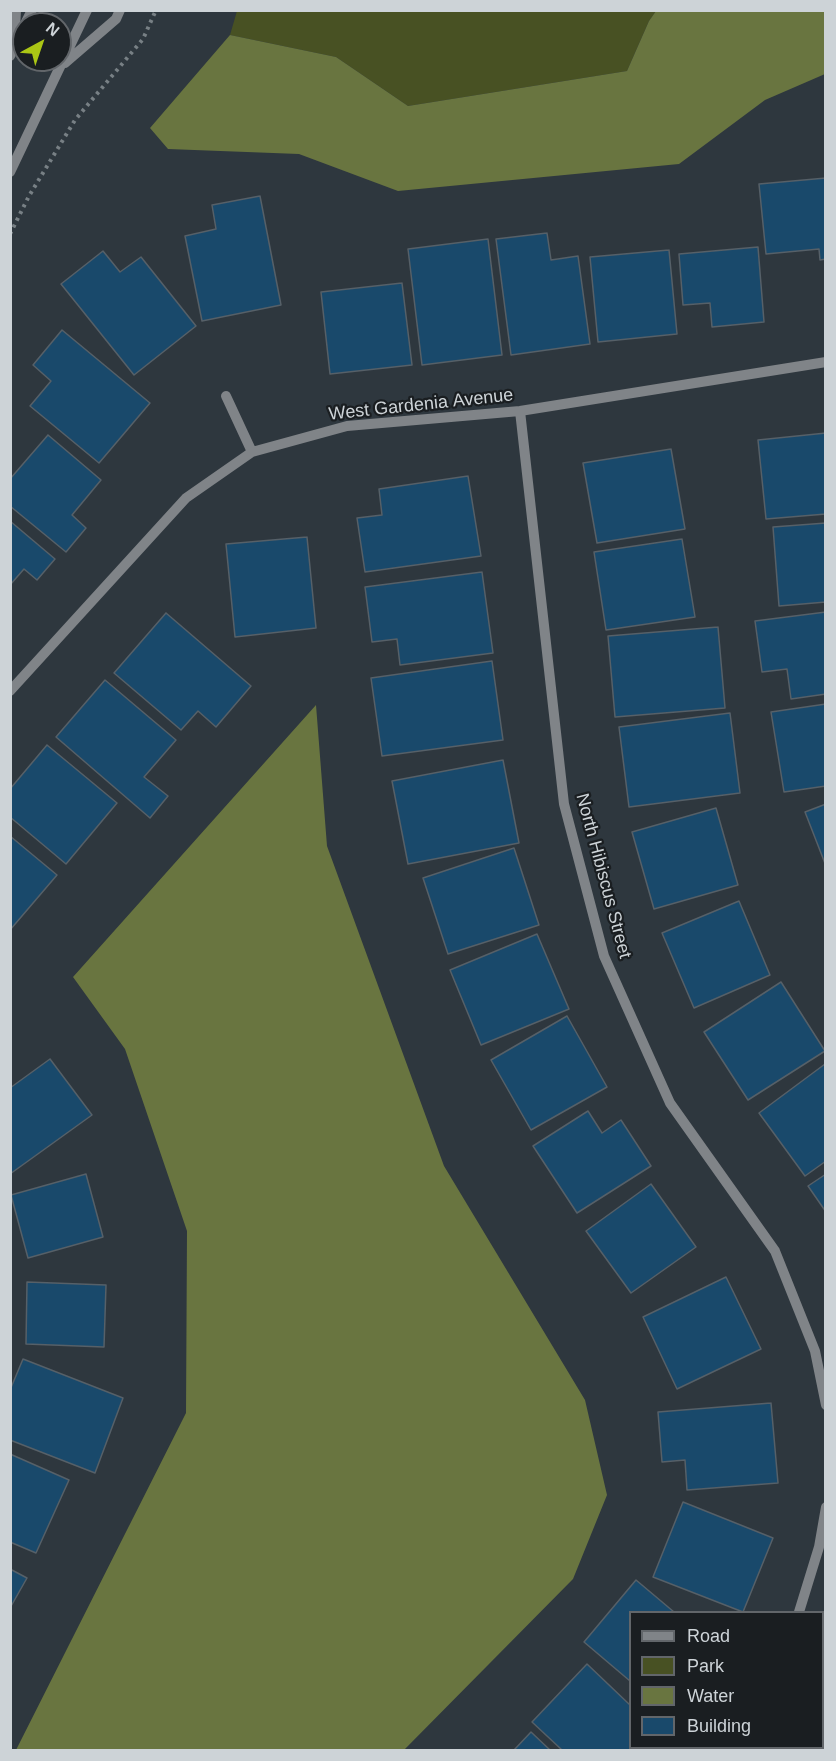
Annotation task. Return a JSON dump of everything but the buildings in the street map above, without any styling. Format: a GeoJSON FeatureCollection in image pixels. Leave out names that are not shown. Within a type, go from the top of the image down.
{"type":"FeatureCollection","features":[{"type":"Feature","properties":{"kind":"street"},"geometry":{"type":"LineString","coordinates":[[72,42],[87,10]]}},
{"type":"Feature","properties":{"kind":"street"},"geometry":{"type":"LineString","coordinates":[[72,57],[116,19],[120,10]]}},
{"type":"Feature","properties":{"kind":"street"},"geometry":{"type":"LineString","coordinates":[[10,172],[58,72]]}},
{"type":"Feature","properties":{"kind":"street","name":"West Gardenia Avenue"},"geometry":{"type":"LineString","coordinates":[[10,691],[186,498],[252,452],[347,426],[519,411],[825,362]]}},
{"type":"Feature","properties":{"kind":"street"},"geometry":{"type":"LineString","coordinates":[[226,396],[252,452]]}},
{"type":"Feature","properties":{"kind":"street","name":"North Hibiscus Street"},"geometry":{"type":"LineString","coordinates":[[519,411],[564,804],[604,956],[670,1103],[775,1251],[815,1351],[825,1405]]}},
{"type":"Feature","properties":{"kind":"street"},"geometry":{"type":"LineString","coordinates":[[799,1611],[819,1546],[825,1507]]}},
{"type":"Feature","properties":{"kind":"path"},"geometry":{"type":"LineString","coordinates":[[10,234],[29,196],[75,120],[143,39],[156,10]]}},
{"type":"Feature","properties":{"kind":"green space"},"geometry":{"type":"Polygon","coordinates":[[[237,11],[656,11],[649,21],[627,71],[408,106],[336,57],[230,35],[237,11]]]}},
{"type":"Feature","properties":{"kind":"water"},"geometry":{"type":"Polygon","coordinates":[[[656,11],[825,11],[825,74],[765,100],[679,164],[398,191],[299,154],[168,149],[150,128],[230,35],[336,57],[408,106],[627,71],[649,21],[656,11]]]}},
{"type":"Feature","properties":{"kind":"water"},"geometry":{"type":"Polygon","coordinates":[[[316,705],[327,846],[444,1166],[585,1400],[607,1495],[573,1579],[404,1750],[16,1750],[186,1413],[187,1231],[125,1049],[73,977],[316,705]]]}}]}
